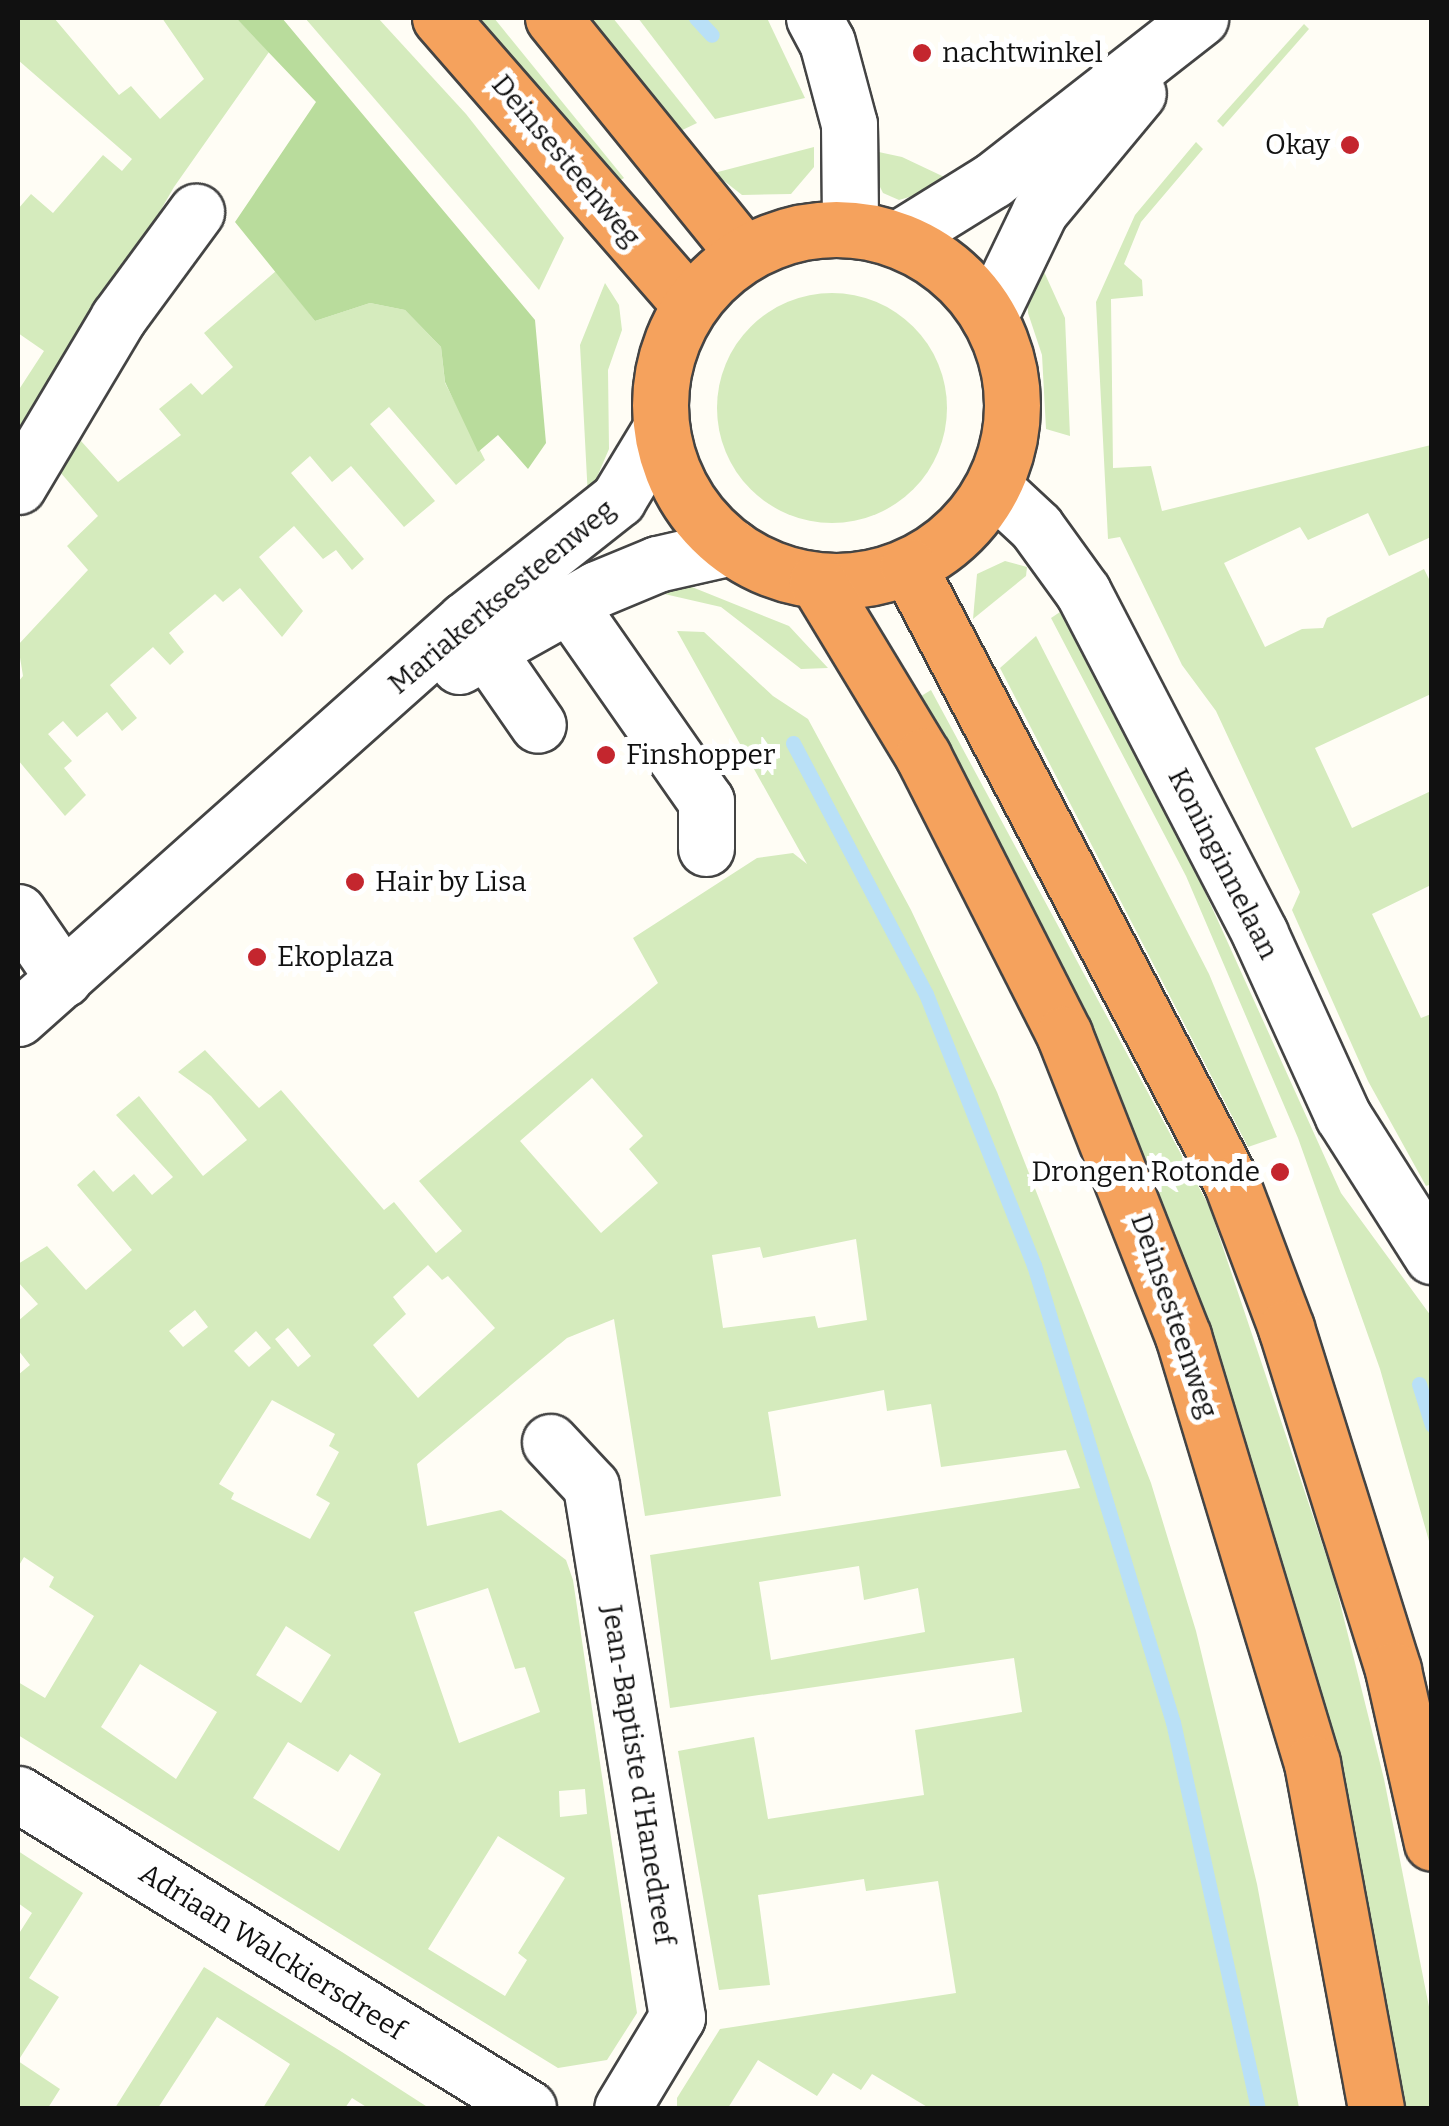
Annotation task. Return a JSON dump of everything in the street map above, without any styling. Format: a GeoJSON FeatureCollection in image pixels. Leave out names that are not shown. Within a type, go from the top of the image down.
{"type":"FeatureCollection","features":[{"type":"Feature","properties":{"kind":"highway","name":"Deinsesteenweg"},"geometry":{"type":"LineString","coordinates":[[440,18],[690,305]]}},
{"type":"Feature","properties":{"kind":"highway"},"geometry":{"type":"LineString","coordinates":[[553,18],[744,254]]}},
{"type":"Feature","properties":{"kind":"highway"},"geometry":{"type":"LineString","coordinates":[[874,234],[965,284],[989,318],[1004,349],[1012,419],[993,487],[960,532],[908,566],[879,577],[817,581],[758,564],[732,547],[684,495],[661,428],[664,364],[690,305],[744,254],[777,238],[874,234]]}},
{"type":"Feature","properties":{"kind":"highway"},"geometry":{"type":"LineString","coordinates":[[908,566],[1232,1184],[1286,1328],[1393,1670],[1432,1843]]}},
{"type":"Feature","properties":{"kind":"highway","name":"Deinsesteenweg"},"geometry":{"type":"LineString","coordinates":[[817,581],[923,756],[1064,1034],[1150,1244],[1248,1540],[1312,1763],[1376,2108]]}},
{"type":"Feature","properties":{"kind":"street"},"geometry":{"type":"LineString","coordinates":[[814,18],[849,124],[874,234],[993,180],[1200,18],[1040,211],[989,318]]}},
{"type":"Feature","properties":{"kind":"street"},"geometry":{"type":"LineString","coordinates":[[18,486],[118,318],[196,212]]}},
{"type":"Feature","properties":{"kind":"street","name":"Mariakerksesteenweg"},"geometry":{"type":"LineString","coordinates":[[18,1018],[326,751],[474,635],[618,499],[661,428]]}},
{"type":"Feature","properties":{"kind":"street","name":"Koninginnelaan"},"geometry":{"type":"LineString","coordinates":[[993,487],[1036,527],[1083,592],[1260,934],[1343,1116],[1432,1256]]}},
{"type":"Feature","properties":{"kind":"street","name":"Mariakerksesteenweg"},"geometry":{"type":"LineString","coordinates":[[474,635],[568,602],[657,564],[732,547]]}},
{"type":"Feature","properties":{"kind":"street"},"geometry":{"type":"LineString","coordinates":[[568,602],[706,800],[706,848]]}},
{"type":"Feature","properties":{"kind":"street"},"geometry":{"type":"LineString","coordinates":[[474,635],[538,725]]}},
{"type":"Feature","properties":{"kind":"street"},"geometry":{"type":"LineString","coordinates":[[18,912],[64,979]]}},
{"type":"Feature","properties":{"kind":"street","name":"Jean-Baptiste d'Hanedreef"},"geometry":{"type":"LineString","coordinates":[[550,1442],[591,1486],[677,2017],[622,2108]]}},
{"type":"Feature","properties":{"kind":"street","name":"Adriaan Walckiersdreef"},"geometry":{"type":"LineString","coordinates":[[18,1794],[528,2108]]}},
{"type":"Feature","properties":{"kind":"green space"},"geometry":{"type":"Polygon","coordinates":[[[18,18],[54,18],[119,95],[131,86],[160,119],[204,79],[162,18],[236,18],[269,52],[174,187],[18,458],[18,391],[44,351],[18,333],[18,209],[31,194],[53,213],[103,155],[122,171],[132,159],[18,60],[18,18]]]}},
{"type":"Feature","properties":{"kind":"green space"},"geometry":{"type":"Polygon","coordinates":[[[236,18],[282,18],[535,320],[546,443],[528,469],[498,435],[478,452],[445,382],[441,347],[405,310],[370,303],[315,321],[235,222],[316,102],[236,18]]]}},
{"type":"Feature","properties":{"kind":"green space"},"geometry":{"type":"Polygon","coordinates":[[[305,18],[378,18],[466,114],[564,238],[539,290],[305,18]]]}},
{"type":"Feature","properties":{"kind":"green space"},"geometry":{"type":"Polygon","coordinates":[[[474,18],[494,18],[624,178],[614,184],[474,18]]]}},
{"type":"Feature","properties":{"kind":"green space"},"geometry":{"type":"Polygon","coordinates":[[[593,18],[613,18],[697,123],[672,135],[591,31],[593,18]]]}},
{"type":"Feature","properties":{"kind":"green space"},"geometry":{"type":"Polygon","coordinates":[[[638,18],[767,18],[805,98],[715,119],[638,18]]]}},
{"type":"Feature","properties":{"kind":"green space"},"geometry":{"type":"Polygon","coordinates":[[[1304,24],[1309,29],[1223,127],[1217,121],[1304,24]]]}},
{"type":"Feature","properties":{"kind":"green space"},"geometry":{"type":"Polygon","coordinates":[[[1196,142],[1203,149],[1141,222],[1124,264],[1142,280],[1143,296],[1111,299],[1113,468],[1151,466],[1162,511],[1431,445],[1431,537],[1389,556],[1368,513],[1308,540],[1300,527],[1224,563],[1265,647],[1302,629],[1323,628],[1327,618],[1424,569],[1431,583],[1431,694],[1315,748],[1352,828],[1431,791],[1431,885],[1372,914],[1421,1018],[1431,1014],[1432,1184],[1426,1186],[1368,1081],[1292,910],[1300,892],[1216,711],[1182,665],[1120,537],[1108,539],[1096,302],[1135,215],[1196,142]]]}},
{"type":"Feature","properties":{"kind":"green space"},"geometry":{"type":"Polygon","coordinates":[[[814,147],[814,167],[791,194],[742,195],[714,173],[814,147]]]}},
{"type":"Feature","properties":{"kind":"green space"},"geometry":{"type":"Polygon","coordinates":[[[874,151],[902,157],[957,183],[899,200],[883,193],[874,175],[874,151]]]}},
{"type":"Feature","properties":{"kind":"green space"},"geometry":{"type":"Polygon","coordinates":[[[1036,254],[1065,318],[1070,436],[1046,429],[1042,355],[1028,313],[1027,280],[1036,254]]]}},
{"type":"Feature","properties":{"kind":"green space"},"geometry":{"type":"Polygon","coordinates":[[[276,271],[315,321],[370,303],[405,310],[441,347],[445,383],[485,460],[456,485],[389,407],[370,424],[435,501],[404,527],[351,466],[332,482],[310,456],[291,473],[364,559],[352,570],[336,550],[323,559],[294,526],[259,557],[303,611],[282,637],[240,588],[223,602],[215,594],[169,633],[184,652],[170,665],[153,647],[110,685],[137,718],[122,731],[107,712],[77,737],[63,721],[48,734],[72,761],[64,768],[86,795],[65,816],[18,760],[18,682],[23,676],[18,645],[88,570],[67,546],[98,516],[60,472],[81,441],[118,482],[181,435],[159,409],[191,383],[202,395],[233,367],[204,333],[276,271]]]}},
{"type":"Feature","properties":{"kind":"green space"},"geometry":{"type":"Polygon","coordinates":[[[605,283],[619,305],[622,330],[608,370],[609,449],[588,498],[580,345],[605,283]]]}},
{"type":"Feature","properties":{"kind":"green space"},"geometry":{"type":"Polygon","coordinates":[[[832,293],[876,302],[913,327],[938,364],[947,408],[938,452],[913,489],[876,514],[832,523],[788,514],[751,489],[726,452],[717,408],[726,364],[751,327],[788,302],[832,293]]]}},
{"type":"Feature","properties":{"kind":"green space"},"geometry":{"type":"Polygon","coordinates":[[[1005,561],[1027,567],[1026,576],[973,619],[977,574],[1005,561]]]}},
{"type":"Feature","properties":{"kind":"green space"},"geometry":{"type":"Polygon","coordinates":[[[682,583],[789,626],[828,668],[801,669],[721,607],[647,590],[682,583]]]}},
{"type":"Feature","properties":{"kind":"green space"},"geometry":{"type":"Polygon","coordinates":[[[1060,612],[1195,870],[1341,1193],[1431,1316],[1431,1548],[1380,1369],[1298,1138],[1186,876],[1051,618],[1060,612]]]}},
{"type":"Feature","properties":{"kind":"green space"},"geometry":{"type":"Polygon","coordinates":[[[677,631],[704,632],[773,696],[808,719],[911,910],[997,1092],[1151,1483],[1196,1631],[1257,1884],[1299,2108],[929,2108],[872,2074],[861,2090],[833,2073],[817,2096],[758,2060],[728,2108],[677,2108],[677,2098],[720,2029],[956,1993],[938,1881],[866,1891],[864,1879],[758,1895],[770,1985],[719,1990],[678,1751],[754,1737],[768,1819],[924,1795],[915,1730],[1022,1712],[1014,1658],[670,1708],[650,1555],[1080,1488],[1066,1450],[941,1467],[931,1404],[887,1411],[884,1390],[768,1412],[781,1496],[645,1516],[614,1319],[567,1338],[417,1464],[427,1526],[501,1510],[566,1560],[573,1580],[637,2013],[607,2060],[558,2068],[18,1735],[18,1682],[45,1698],[94,1616],[49,1587],[54,1577],[24,1557],[18,1567],[18,1375],[30,1365],[18,1350],[18,1321],[38,1304],[18,1282],[18,1264],[47,1246],[86,1290],[132,1250],[77,1185],[94,1170],[113,1192],[134,1174],[152,1195],[173,1177],[116,1115],[139,1096],[203,1176],[247,1140],[211,1096],[178,1072],[205,1050],[259,1108],[281,1090],[384,1210],[394,1202],[436,1253],[462,1231],[419,1181],[658,983],[633,938],[757,858],[793,853],[807,864],[677,631]],[[592,1078],[520,1141],[601,1233],[658,1183],[629,1149],[643,1136],[592,1078]],[[856,1239],[763,1258],[760,1247],[712,1255],[723,1328],[815,1316],[818,1328],[867,1320],[856,1239]],[[428,1265],[393,1297],[406,1314],[373,1345],[418,1398],[495,1328],[448,1276],[442,1280],[428,1265]],[[195,1310],[169,1331],[183,1347],[208,1327],[195,1310]],[[288,1328],[275,1339],[298,1367],[311,1356],[288,1328]],[[256,1331],[234,1351],[249,1367],[271,1348],[256,1331]],[[272,1400],[219,1484],[234,1493],[231,1499],[310,1539],[330,1503],[316,1495],[339,1452],[329,1446],[335,1434],[272,1400]],[[859,1566],[759,1582],[771,1660],[925,1632],[918,1588],[864,1600],[859,1566]],[[488,1588],[414,1612],[459,1743],[540,1712],[525,1667],[515,1669],[488,1588]],[[286,1626],[256,1675],[301,1703],[331,1655],[286,1626]],[[140,1664],[101,1727],[176,1779],[217,1712],[140,1664]],[[288,1742],[253,1798],[339,1851],[381,1774],[350,1754],[338,1772],[288,1742]],[[585,1789],[559,1791],[560,1817],[587,1814],[585,1789]],[[498,1836],[428,1949],[505,1996],[527,1960],[518,1953],[565,1878],[498,1836]]]}},
{"type":"Feature","properties":{"kind":"green space"},"geometry":{"type":"Polygon","coordinates":[[[1036,636],[1209,974],[1277,1137],[1248,1147],[1000,668],[1036,636]]]}},
{"type":"Feature","properties":{"kind":"green space"},"geometry":{"type":"Polygon","coordinates":[[[931,690],[1209,1206],[1334,1579],[1384,1779],[1431,2017],[1431,2108],[1406,2108],[1339,1757],[1211,1339],[1129,1124],[1046,943],[918,698],[931,690]]]}},
{"type":"Feature","properties":{"kind":"green space"},"geometry":{"type":"Polygon","coordinates":[[[18,1851],[83,1893],[29,1978],[59,1997],[18,2061],[18,1935],[32,1913],[18,1903],[18,1851]]]}},
{"type":"Feature","properties":{"kind":"green space"},"geometry":{"type":"Polygon","coordinates":[[[204,1967],[429,2108],[368,2108],[352,2098],[345,2108],[263,2108],[290,2064],[217,2017],[158,2108],[115,2108],[204,1967]]]}},
{"type":"Feature","properties":{"kind":"green space"},"geometry":{"type":"Polygon","coordinates":[[[18,2061],[60,2089],[48,2108],[18,2108],[18,2061]]]}},
{"type":"Feature","properties":{"kind":"waterway"},"geometry":{"type":"LineString","coordinates":[[696,18],[712,35]]}},
{"type":"Feature","properties":{"kind":"waterway"},"geometry":{"type":"LineString","coordinates":[[793,743],[926,994],[1034,1265],[1173,1722],[1258,2108]]}},
{"type":"Feature","properties":{"kind":"waterway"},"geometry":{"type":"LineString","coordinates":[[1419,1384],[1432,1425]]}},
{"type":"Feature","properties":{"kind":"place","name":"nachtwinkel"},"geometry":{"type":"Point","coordinates":[922,53]}},
{"type":"Feature","properties":{"kind":"place","name":"Okay"},"geometry":{"type":"Point","coordinates":[1350,145]}},
{"type":"Feature","properties":{"kind":"place","name":"Finshopper"},"geometry":{"type":"Point","coordinates":[606,755]}},
{"type":"Feature","properties":{"kind":"place","name":"Hair by Lisa"},"geometry":{"type":"Point","coordinates":[355,882]}},
{"type":"Feature","properties":{"kind":"place","name":"Ekoplaza"},"geometry":{"type":"Point","coordinates":[257,957]}},
{"type":"Feature","properties":{"kind":"place","name":"Drongen Rotonde"},"geometry":{"type":"Point","coordinates":[1280,1172]}}]}
